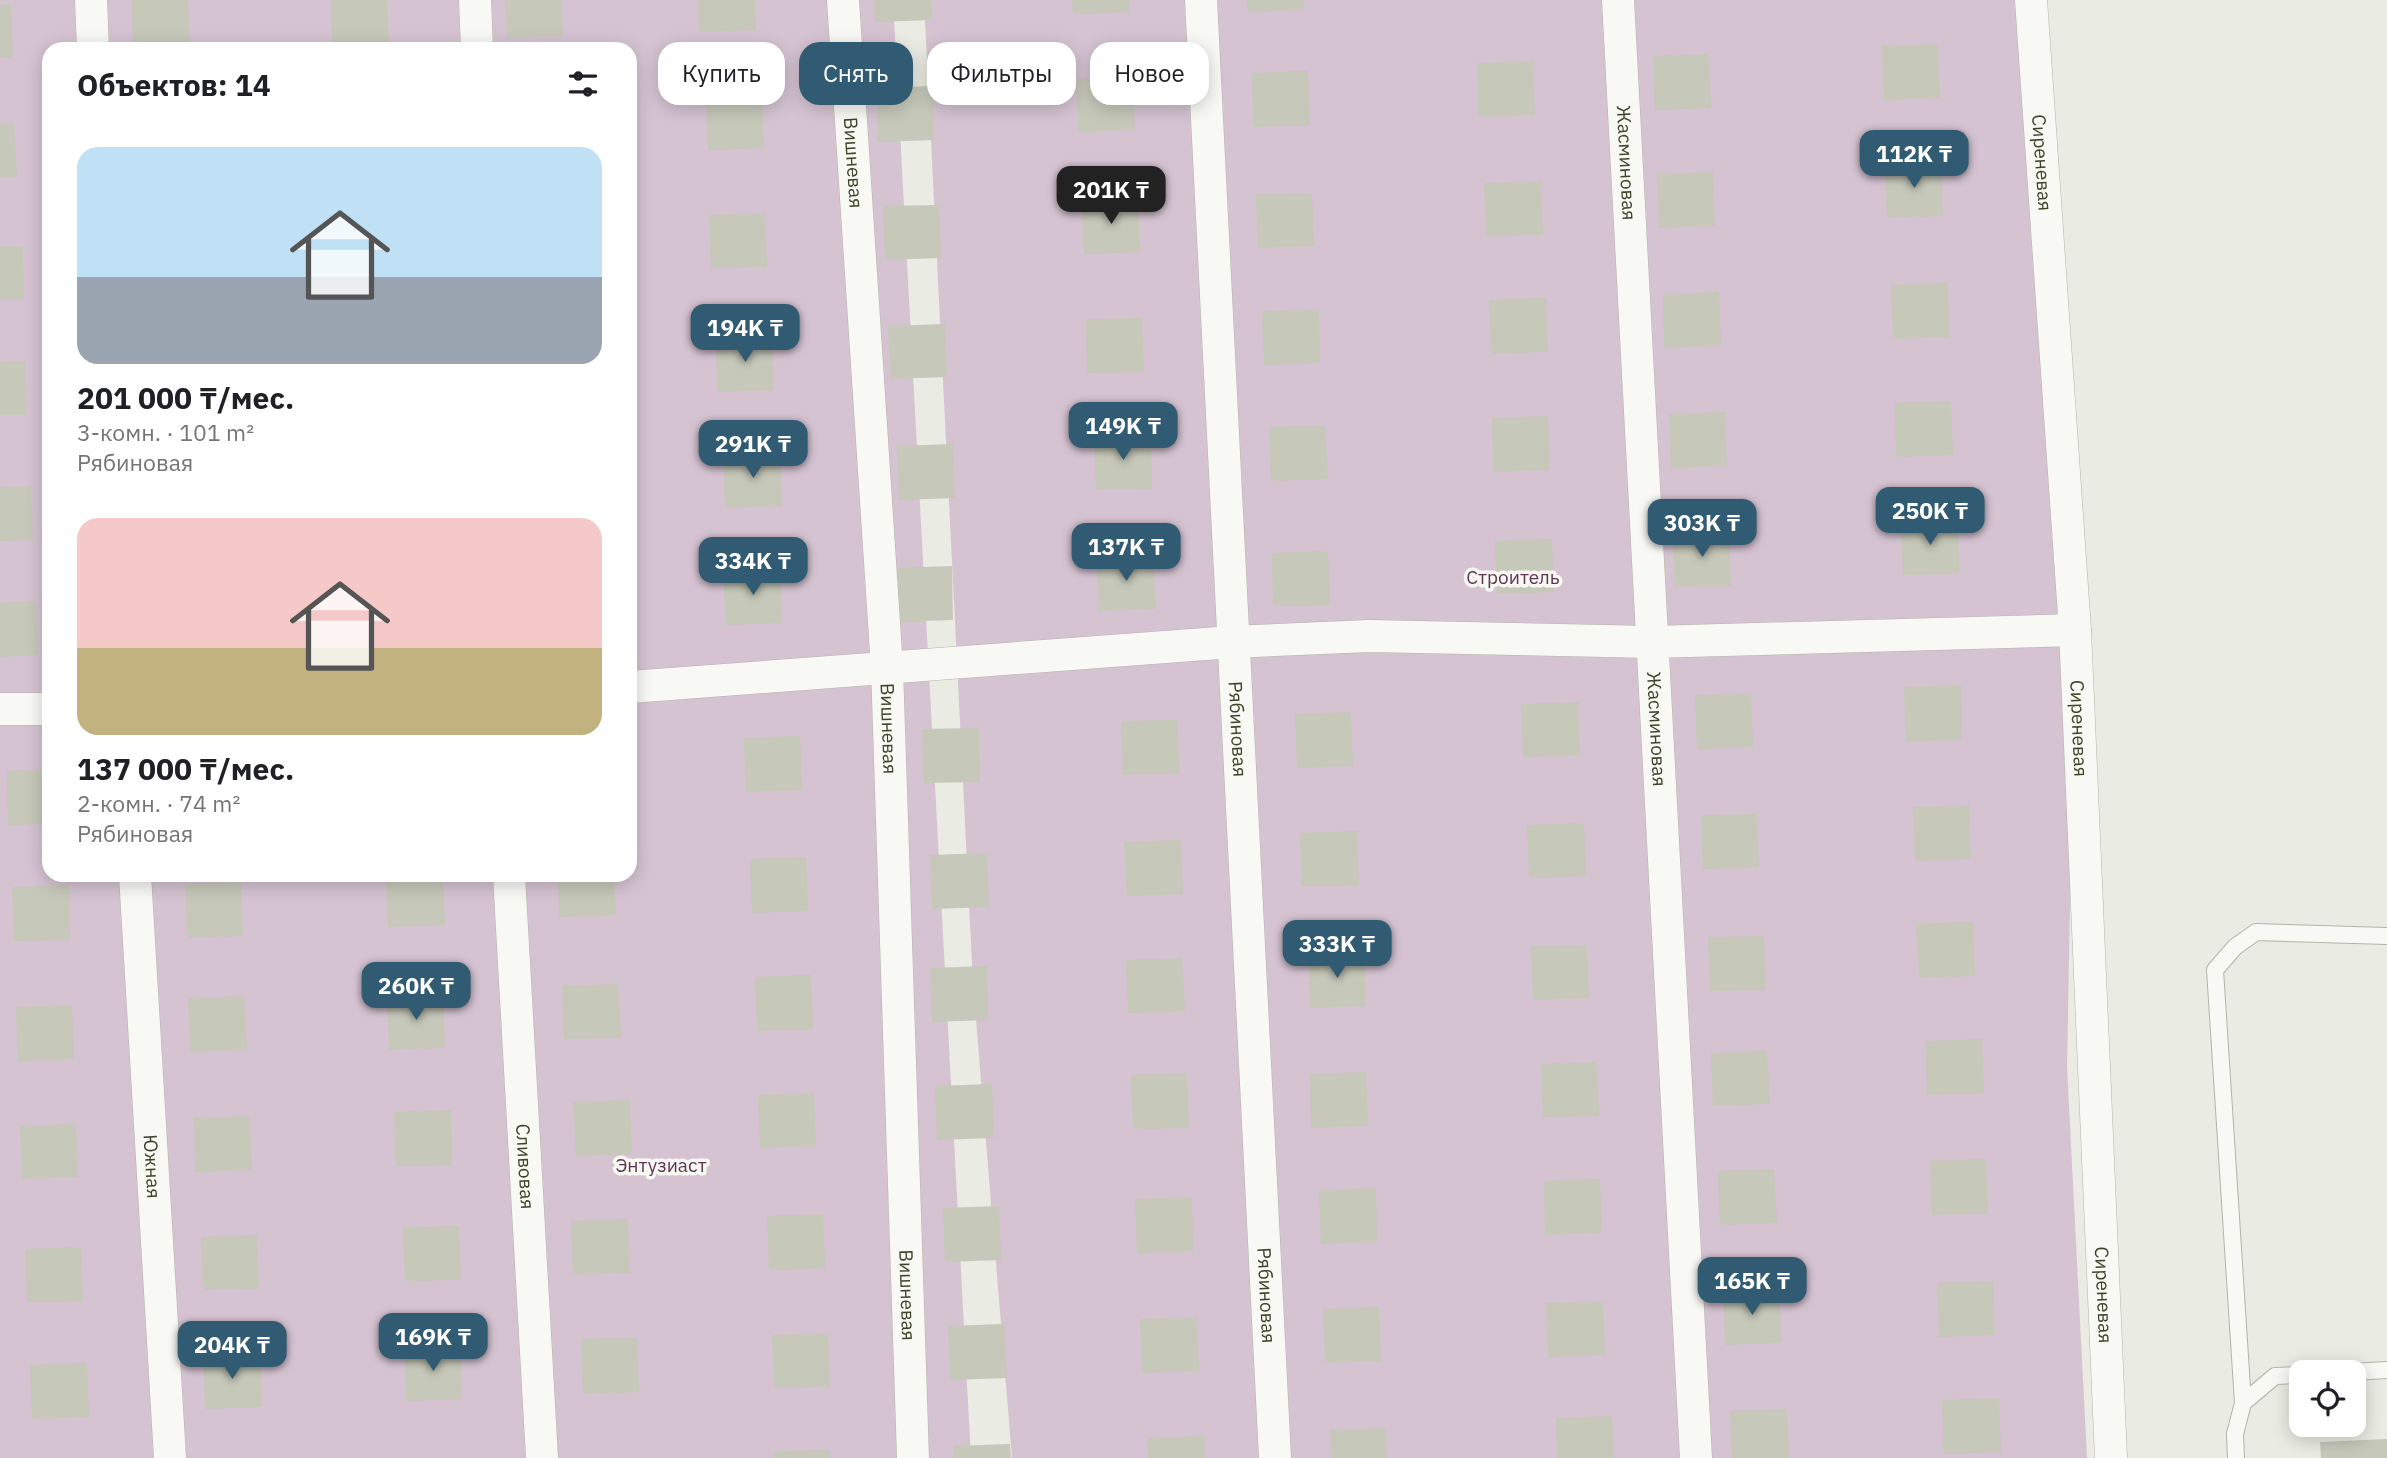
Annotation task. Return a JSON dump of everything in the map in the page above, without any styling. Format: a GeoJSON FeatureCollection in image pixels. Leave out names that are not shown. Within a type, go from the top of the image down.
{"type":"FeatureCollection","features":[{"type":"Feature","properties":{"kind":"street"},"geometry":{"type":"LineString","coordinates":[[91,0],[93,42]]}},
{"type":"Feature","properties":{"kind":"street"},"geometry":{"type":"LineString","coordinates":[[475,0],[477,42]]}},
{"type":"Feature","properties":{"kind":"street","name":"Вишневая"},"geometry":{"type":"LineString","coordinates":[[843,0],[887,668],[913,1458]]}},
{"type":"Feature","properties":{"kind":"street","name":"Рябиновая"},"geometry":{"type":"LineString","coordinates":[[1201,0],[1275,1458]]}},
{"type":"Feature","properties":{"kind":"street","name":"Жасминовая"},"geometry":{"type":"LineString","coordinates":[[1618,0],[1696,1458]]}},
{"type":"Feature","properties":{"kind":"street","name":"Сиреневая"},"geometry":{"type":"LineString","coordinates":[[2031,0],[2075,630],[2111,1458]]}},
{"type":"Feature","properties":{"kind":"street"},"geometry":{"type":"LineString","coordinates":[[637,686],[1232,642],[1369,636],[1652,642],[2075,630]]}},
{"type":"Feature","properties":{"kind":"street"},"geometry":{"type":"LineString","coordinates":[[0,709],[42,709]]}},
{"type":"Feature","properties":{"kind":"street","name":"Южная"},"geometry":{"type":"LineString","coordinates":[[135,882],[170,1458]]}},
{"type":"Feature","properties":{"kind":"street","name":"Сливовая"},"geometry":{"type":"LineString","coordinates":[[509,882],[542,1458]]}},
{"type":"Feature","properties":{"kind":"lane"},"geometry":{"type":"LineString","coordinates":[[2236,1458],[2235,1434],[2243,1403],[2214,970],[2235,947],[2256,932],[2387,936]]}},
{"type":"Feature","properties":{"kind":"lane"},"geometry":{"type":"LineString","coordinates":[[2366,1371],[2387,1370]]}},
{"type":"Feature","properties":{"kind":"lane"},"geometry":{"type":"LineString","coordinates":[[2243,1403],[2275,1376],[2289,1375]]}},
{"type":"Feature","properties":{"kind":"green space","name":"Энтузиаст"},"geometry":{"type":"Polygon","coordinates":[[[0,0],[893,0],[895,42],[799,42],[799,105],[899,105],[971,1458],[0,1458],[0,0]]]}},
{"type":"Feature","properties":{"kind":"green space","name":"Строитель"},"geometry":{"type":"Polygon","coordinates":[[[924,0],[2045,0],[2075,630],[2067,1067],[2087,1458],[1012,1458],[973,983],[929,105],[1076,105],[1076,42],[927,42],[927,60],[924,0]]]}},
{"type":"Feature","properties":{"kind":"building"},"geometry":{"type":"Polygon","coordinates":[[[132,0],[188,0],[190,42],[133,42],[132,0]]]}},
{"type":"Feature","properties":{"kind":"building"},"geometry":{"type":"Polygon","coordinates":[[[331,0],[387,0],[389,42],[332,42],[331,0]]]}},
{"type":"Feature","properties":{"kind":"building"},"geometry":{"type":"Polygon","coordinates":[[[505,0],[562,0],[563,36],[507,37],[505,0]]]}},
{"type":"Feature","properties":{"kind":"building"},"geometry":{"type":"Polygon","coordinates":[[[698,0],[755,0],[756,30],[699,32],[698,0]]]}},
{"type":"Feature","properties":{"kind":"building"},"geometry":{"type":"Polygon","coordinates":[[[874,0],[931,0],[932,20],[875,22],[874,0]]]}},
{"type":"Feature","properties":{"kind":"building"},"geometry":{"type":"Polygon","coordinates":[[[1072,0],[1129,0],[1129,12],[1073,14],[1072,0]]]}},
{"type":"Feature","properties":{"kind":"building"},"geometry":{"type":"Polygon","coordinates":[[[1247,0],[1304,0],[1304,10],[1248,12],[1247,0]]]}},
{"type":"Feature","properties":{"kind":"building"},"geometry":{"type":"Polygon","coordinates":[[[11,4],[13,58],[0,58],[0,5],[11,4]]]}},
{"type":"Feature","properties":{"kind":"building"},"geometry":{"type":"Polygon","coordinates":[[[1938,44],[1940,98],[1884,100],[1882,46],[1938,44]]]}},
{"type":"Feature","properties":{"kind":"building"},"geometry":{"type":"Polygon","coordinates":[[[1709,54],[1711,108],[1655,110],[1653,56],[1709,54]]]}},
{"type":"Feature","properties":{"kind":"building"},"geometry":{"type":"Polygon","coordinates":[[[1533,61],[1535,115],[1478,116],[1477,63],[1533,61]]]}},
{"type":"Feature","properties":{"kind":"building"},"geometry":{"type":"Polygon","coordinates":[[[1308,71],[1310,125],[1253,127],[1252,73],[1308,71]]]}},
{"type":"Feature","properties":{"kind":"building"},"geometry":{"type":"Polygon","coordinates":[[[1090,78],[1090,105],[1134,105],[1135,130],[1078,132],[1076,79],[1090,78]]]}},
{"type":"Feature","properties":{"kind":"building"},"geometry":{"type":"Polygon","coordinates":[[[927,86],[927,105],[933,105],[934,140],[878,142],[877,105],[913,105],[913,87],[927,86]]]}},
{"type":"Feature","properties":{"kind":"building"},"geometry":{"type":"Polygon","coordinates":[[[706,105],[762,105],[764,148],[708,150],[706,105]]]}},
{"type":"Feature","properties":{"kind":"building"},"geometry":{"type":"Polygon","coordinates":[[[0,124],[14,124],[17,177],[0,178],[0,124]]]}},
{"type":"Feature","properties":{"kind":"building"},"geometry":{"type":"Polygon","coordinates":[[[1941,162],[1943,216],[1887,218],[1885,164],[1941,162]]]}},
{"type":"Feature","properties":{"kind":"building"},"geometry":{"type":"Polygon","coordinates":[[[1713,172],[1715,226],[1659,228],[1657,174],[1713,172]]]}},
{"type":"Feature","properties":{"kind":"building"},"geometry":{"type":"Polygon","coordinates":[[[1541,181],[1543,235],[1486,236],[1484,183],[1541,181]]]}},
{"type":"Feature","properties":{"kind":"building"},"geometry":{"type":"Polygon","coordinates":[[[1312,193],[1314,246],[1258,248],[1256,194],[1312,193]]]}},
{"type":"Feature","properties":{"kind":"building"},"geometry":{"type":"Polygon","coordinates":[[[1138,198],[1140,252],[1084,254],[1082,200],[1138,198]]]}},
{"type":"Feature","properties":{"kind":"building"},"geometry":{"type":"Polygon","coordinates":[[[939,205],[941,258],[885,260],[883,206],[939,205]]]}},
{"type":"Feature","properties":{"kind":"building"},"geometry":{"type":"Polygon","coordinates":[[[765,213],[767,267],[711,268],[709,215],[765,213]]]}},
{"type":"Feature","properties":{"kind":"building"},"geometry":{"type":"Polygon","coordinates":[[[0,246],[23,246],[24,300],[0,300],[0,246]]]}},
{"type":"Feature","properties":{"kind":"building"},"geometry":{"type":"Polygon","coordinates":[[[1948,283],[1949,337],[1893,339],[1891,285],[1948,283]]]}},
{"type":"Feature","properties":{"kind":"building"},"geometry":{"type":"Polygon","coordinates":[[[1719,292],[1721,346],[1664,348],[1663,294],[1719,292]]]}},
{"type":"Feature","properties":{"kind":"building"},"geometry":{"type":"Polygon","coordinates":[[[1546,298],[1548,352],[1491,354],[1489,300],[1546,298]]]}},
{"type":"Feature","properties":{"kind":"building"},"geometry":{"type":"Polygon","coordinates":[[[1319,309],[1320,363],[1264,365],[1262,311],[1319,309]]]}},
{"type":"Feature","properties":{"kind":"building"},"geometry":{"type":"Polygon","coordinates":[[[1142,318],[1144,372],[1087,373],[1086,319],[1142,318]]]}},
{"type":"Feature","properties":{"kind":"building"},"geometry":{"type":"Polygon","coordinates":[[[945,324],[947,377],[891,379],[888,326],[945,324]]]}},
{"type":"Feature","properties":{"kind":"building"},"geometry":{"type":"Polygon","coordinates":[[[772,336],[774,390],[717,392],[716,338],[772,336]]]}},
{"type":"Feature","properties":{"kind":"building"},"geometry":{"type":"Polygon","coordinates":[[[25,361],[27,415],[0,415],[0,362],[25,361]]]}},
{"type":"Feature","properties":{"kind":"building"},"geometry":{"type":"Polygon","coordinates":[[[1951,401],[1953,455],[1896,457],[1895,403],[1951,401]]]}},
{"type":"Feature","properties":{"kind":"building"},"geometry":{"type":"Polygon","coordinates":[[[1725,412],[1727,466],[1671,468],[1669,414],[1725,412]]]}},
{"type":"Feature","properties":{"kind":"building"},"geometry":{"type":"Polygon","coordinates":[[[1548,416],[1550,470],[1493,472],[1492,418],[1548,416]]]}},
{"type":"Feature","properties":{"kind":"building"},"geometry":{"type":"Polygon","coordinates":[[[1325,426],[1328,479],[1271,481],[1269,427],[1325,426]]]}},
{"type":"Feature","properties":{"kind":"building"},"geometry":{"type":"Polygon","coordinates":[[[1151,434],[1152,489],[1096,490],[1094,436],[1151,434]]]}},
{"type":"Feature","properties":{"kind":"building"},"geometry":{"type":"Polygon","coordinates":[[[953,444],[955,498],[899,500],[897,446],[953,444]]]}},
{"type":"Feature","properties":{"kind":"building"},"geometry":{"type":"Polygon","coordinates":[[[780,452],[782,506],[725,508],[723,454],[780,452]]]}},
{"type":"Feature","properties":{"kind":"building"},"geometry":{"type":"Polygon","coordinates":[[[31,486],[33,540],[0,541],[0,487],[31,486]]]}},
{"type":"Feature","properties":{"kind":"building"},"geometry":{"type":"Polygon","coordinates":[[[1958,519],[1959,574],[1903,575],[1901,521],[1958,519]]]}},
{"type":"Feature","properties":{"kind":"building"},"geometry":{"type":"Polygon","coordinates":[[[1729,531],[1731,586],[1675,587],[1673,533],[1729,531]]]}},
{"type":"Feature","properties":{"kind":"building"},"geometry":{"type":"Polygon","coordinates":[[[1552,539],[1554,592],[1497,594],[1495,541],[1552,539]]]}},
{"type":"Feature","properties":{"kind":"building"},"geometry":{"type":"Polygon","coordinates":[[[1328,551],[1330,605],[1273,606],[1272,553],[1328,551]]]}},
{"type":"Feature","properties":{"kind":"building"},"geometry":{"type":"Polygon","coordinates":[[[1153,555],[1156,609],[1099,611],[1097,557],[1153,555]]]}},
{"type":"Feature","properties":{"kind":"building"},"geometry":{"type":"Polygon","coordinates":[[[952,566],[953,620],[897,622],[895,568],[952,566]]]}},
{"type":"Feature","properties":{"kind":"building"},"geometry":{"type":"Polygon","coordinates":[[[780,569],[782,623],[726,625],[723,571],[780,569]]]}},
{"type":"Feature","properties":{"kind":"building"},"geometry":{"type":"Polygon","coordinates":[[[36,601],[38,655],[0,657],[0,603],[36,601]]]}},
{"type":"Feature","properties":{"kind":"building"},"geometry":{"type":"Polygon","coordinates":[[[1961,685],[1962,740],[1906,741],[1904,687],[1961,685]]]}},
{"type":"Feature","properties":{"kind":"building"},"geometry":{"type":"Polygon","coordinates":[[[1751,693],[1753,747],[1697,749],[1695,695],[1751,693]]]}},
{"type":"Feature","properties":{"kind":"building"},"geometry":{"type":"Polygon","coordinates":[[[1578,702],[1580,755],[1523,757],[1521,704],[1578,702]]]}},
{"type":"Feature","properties":{"kind":"building"},"geometry":{"type":"Polygon","coordinates":[[[1351,712],[1353,766],[1297,768],[1295,714],[1351,712]]]}},
{"type":"Feature","properties":{"kind":"building"},"geometry":{"type":"Polygon","coordinates":[[[1177,720],[1180,773],[1123,775],[1121,721],[1177,720]]]}},
{"type":"Feature","properties":{"kind":"building"},"geometry":{"type":"Polygon","coordinates":[[[979,728],[980,782],[924,783],[922,729],[979,728]]]}},
{"type":"Feature","properties":{"kind":"building"},"geometry":{"type":"Polygon","coordinates":[[[800,736],[802,790],[746,792],[744,738],[800,736]]]}},
{"type":"Feature","properties":{"kind":"building"},"geometry":{"type":"Polygon","coordinates":[[[42,770],[42,824],[8,825],[7,771],[42,770]]]}},
{"type":"Feature","properties":{"kind":"building"},"geometry":{"type":"Polygon","coordinates":[[[1969,805],[1971,859],[1915,861],[1913,807],[1969,805]]]}},
{"type":"Feature","properties":{"kind":"building"},"geometry":{"type":"Polygon","coordinates":[[[1757,814],[1759,867],[1703,869],[1701,815],[1757,814]]]}},
{"type":"Feature","properties":{"kind":"building"},"geometry":{"type":"Polygon","coordinates":[[[1584,823],[1586,876],[1529,878],[1527,825],[1584,823]]]}},
{"type":"Feature","properties":{"kind":"building"},"geometry":{"type":"Polygon","coordinates":[[[1357,831],[1359,885],[1302,886],[1300,833],[1357,831]]]}},
{"type":"Feature","properties":{"kind":"building"},"geometry":{"type":"Polygon","coordinates":[[[1181,840],[1183,894],[1127,896],[1124,842],[1181,840]]]}},
{"type":"Feature","properties":{"kind":"building"},"geometry":{"type":"Polygon","coordinates":[[[987,853],[989,907],[932,909],[930,855],[987,853]]]}},
{"type":"Feature","properties":{"kind":"building"},"geometry":{"type":"Polygon","coordinates":[[[806,857],[808,911],[752,913],[750,859],[806,857]]]}},
{"type":"Feature","properties":{"kind":"building"},"geometry":{"type":"Polygon","coordinates":[[[241,882],[243,936],[187,938],[185,884],[241,882]]]}},
{"type":"Feature","properties":{"kind":"building"},"geometry":{"type":"Polygon","coordinates":[[[386,882],[443,882],[445,925],[388,927],[386,882]]]}},
{"type":"Feature","properties":{"kind":"building"},"geometry":{"type":"Polygon","coordinates":[[[558,882],[614,882],[616,915],[559,917],[558,882]]]}},
{"type":"Feature","properties":{"kind":"building"},"geometry":{"type":"Polygon","coordinates":[[[69,885],[70,940],[14,941],[12,887],[69,885]]]}},
{"type":"Feature","properties":{"kind":"building"},"geometry":{"type":"Polygon","coordinates":[[[1973,922],[1975,976],[1919,978],[1916,924],[1973,922]]]}},
{"type":"Feature","properties":{"kind":"building"},"geometry":{"type":"Polygon","coordinates":[[[1764,936],[1766,990],[1710,991],[1708,937],[1764,936]]]}},
{"type":"Feature","properties":{"kind":"building"},"geometry":{"type":"Polygon","coordinates":[[[1587,945],[1589,998],[1533,1000],[1531,946],[1587,945]]]}},
{"type":"Feature","properties":{"kind":"building"},"geometry":{"type":"Polygon","coordinates":[[[1364,952],[1366,1006],[1310,1008],[1308,954],[1364,952]]]}},
{"type":"Feature","properties":{"kind":"building"},"geometry":{"type":"Polygon","coordinates":[[[1182,958],[1185,1011],[1128,1013],[1126,960],[1182,958]]]}},
{"type":"Feature","properties":{"kind":"building"},"geometry":{"type":"Polygon","coordinates":[[[987,966],[988,1020],[932,1022],[930,968],[987,966]]]}},
{"type":"Feature","properties":{"kind":"building"},"geometry":{"type":"Polygon","coordinates":[[[811,975],[813,1029],[757,1031],[755,977],[811,975]]]}},
{"type":"Feature","properties":{"kind":"building"},"geometry":{"type":"Polygon","coordinates":[[[618,984],[621,1038],[564,1039],[562,986],[618,984]]]}},
{"type":"Feature","properties":{"kind":"building"},"geometry":{"type":"Polygon","coordinates":[[[443,994],[445,1048],[389,1050],[387,996],[443,994]]]}},
{"type":"Feature","properties":{"kind":"building"},"geometry":{"type":"Polygon","coordinates":[[[244,996],[247,1050],[190,1052],[188,998],[244,996]]]}},
{"type":"Feature","properties":{"kind":"building"},"geometry":{"type":"Polygon","coordinates":[[[72,1005],[74,1059],[18,1061],[16,1007],[72,1005]]]}},
{"type":"Feature","properties":{"kind":"building"},"geometry":{"type":"Polygon","coordinates":[[[1982,1039],[1984,1093],[1927,1095],[1926,1041],[1982,1039]]]}},
{"type":"Feature","properties":{"kind":"building"},"geometry":{"type":"Polygon","coordinates":[[[1767,1051],[1770,1104],[1713,1106],[1711,1053],[1767,1051]]]}},
{"type":"Feature","properties":{"kind":"building"},"geometry":{"type":"Polygon","coordinates":[[[1597,1062],[1599,1116],[1543,1117],[1541,1064],[1597,1062]]]}},
{"type":"Feature","properties":{"kind":"building"},"geometry":{"type":"Polygon","coordinates":[[[1366,1072],[1368,1126],[1311,1128],[1310,1074],[1366,1072]]]}},
{"type":"Feature","properties":{"kind":"building"},"geometry":{"type":"Polygon","coordinates":[[[1187,1073],[1189,1128],[1133,1129],[1131,1075],[1187,1073]]]}},
{"type":"Feature","properties":{"kind":"building"},"geometry":{"type":"Polygon","coordinates":[[[992,1084],[994,1138],[937,1140],[935,1086],[992,1084]]]}},
{"type":"Feature","properties":{"kind":"building"},"geometry":{"type":"Polygon","coordinates":[[[814,1093],[816,1146],[760,1148],[758,1095],[814,1093]]]}},
{"type":"Feature","properties":{"kind":"building"},"geometry":{"type":"Polygon","coordinates":[[[630,1100],[632,1154],[576,1156],[573,1102],[630,1100]]]}},
{"type":"Feature","properties":{"kind":"building"},"geometry":{"type":"Polygon","coordinates":[[[451,1110],[452,1165],[396,1166],[394,1112],[451,1110]]]}},
{"type":"Feature","properties":{"kind":"building"},"geometry":{"type":"Polygon","coordinates":[[[250,1116],[252,1170],[195,1172],[194,1118],[250,1116]]]}},
{"type":"Feature","properties":{"kind":"building"},"geometry":{"type":"Polygon","coordinates":[[[76,1124],[78,1177],[22,1179],[20,1126],[76,1124]]]}},
{"type":"Feature","properties":{"kind":"building"},"geometry":{"type":"Polygon","coordinates":[[[1986,1159],[1988,1213],[1932,1215],[1930,1161],[1986,1159]]]}},
{"type":"Feature","properties":{"kind":"building"},"geometry":{"type":"Polygon","coordinates":[[[1774,1169],[1777,1223],[1720,1225],[1718,1171],[1774,1169]]]}},
{"type":"Feature","properties":{"kind":"building"},"geometry":{"type":"Polygon","coordinates":[[[1600,1179],[1602,1233],[1545,1235],[1544,1181],[1600,1179]]]}},
{"type":"Feature","properties":{"kind":"building"},"geometry":{"type":"Polygon","coordinates":[[[1376,1188],[1377,1242],[1321,1244],[1319,1190],[1376,1188]]]}},
{"type":"Feature","properties":{"kind":"building"},"geometry":{"type":"Polygon","coordinates":[[[1192,1197],[1193,1251],[1137,1253],[1135,1199],[1192,1197]]]}},
{"type":"Feature","properties":{"kind":"building"},"geometry":{"type":"Polygon","coordinates":[[[999,1206],[1001,1260],[945,1262],[943,1208],[999,1206]]]}},
{"type":"Feature","properties":{"kind":"building"},"geometry":{"type":"Polygon","coordinates":[[[823,1214],[825,1268],[769,1270],[767,1216],[823,1214]]]}},
{"type":"Feature","properties":{"kind":"building"},"geometry":{"type":"Polygon","coordinates":[[[628,1219],[630,1273],[573,1275],[571,1221],[628,1219]]]}},
{"type":"Feature","properties":{"kind":"building"},"geometry":{"type":"Polygon","coordinates":[[[459,1226],[461,1280],[405,1281],[403,1228],[459,1226]]]}},
{"type":"Feature","properties":{"kind":"building"},"geometry":{"type":"Polygon","coordinates":[[[257,1235],[259,1289],[203,1290],[201,1237],[257,1235]]]}},
{"type":"Feature","properties":{"kind":"building"},"geometry":{"type":"Polygon","coordinates":[[[81,1247],[83,1301],[27,1302],[25,1249],[81,1247]]]}},
{"type":"Feature","properties":{"kind":"building"},"geometry":{"type":"Polygon","coordinates":[[[1993,1281],[1995,1335],[1939,1337],[1937,1283],[1993,1281]]]}},
{"type":"Feature","properties":{"kind":"building"},"geometry":{"type":"Polygon","coordinates":[[[1780,1289],[1781,1343],[1725,1345],[1723,1291],[1780,1289]]]}},
{"type":"Feature","properties":{"kind":"building"},"geometry":{"type":"Polygon","coordinates":[[[1603,1301],[1605,1355],[1548,1357],[1546,1303],[1603,1301]]]}},
{"type":"Feature","properties":{"kind":"building"},"geometry":{"type":"Polygon","coordinates":[[[1379,1307],[1381,1361],[1325,1363],[1323,1309],[1379,1307]]]}},
{"type":"Feature","properties":{"kind":"building"},"geometry":{"type":"Polygon","coordinates":[[[1197,1317],[1199,1371],[1142,1373],[1140,1319],[1197,1317]]]}},
{"type":"Feature","properties":{"kind":"building"},"geometry":{"type":"Polygon","coordinates":[[[1004,1324],[1007,1378],[950,1380],[948,1326],[1004,1324]]]}},
{"type":"Feature","properties":{"kind":"building"},"geometry":{"type":"Polygon","coordinates":[[[828,1333],[830,1387],[774,1388],[772,1335],[828,1333]]]}},
{"type":"Feature","properties":{"kind":"building"},"geometry":{"type":"Polygon","coordinates":[[[637,1338],[639,1392],[583,1394],[581,1339],[637,1338]]]}},
{"type":"Feature","properties":{"kind":"building"},"geometry":{"type":"Polygon","coordinates":[[[460,1345],[462,1399],[406,1401],[404,1347],[460,1345]]]}},
{"type":"Feature","properties":{"kind":"building"},"geometry":{"type":"Polygon","coordinates":[[[260,1353],[262,1407],[205,1409],[203,1355],[260,1353]]]}},
{"type":"Feature","properties":{"kind":"building"},"geometry":{"type":"Polygon","coordinates":[[[87,1363],[89,1417],[32,1419],[30,1365],[87,1363]]]}},
{"type":"Feature","properties":{"kind":"building"},"geometry":{"type":"Polygon","coordinates":[[[1999,1398],[2001,1452],[1944,1454],[1942,1400],[1999,1398]]]}},
{"type":"Feature","properties":{"kind":"building"},"geometry":{"type":"Polygon","coordinates":[[[1787,1409],[1789,1458],[1732,1458],[1730,1411],[1787,1409]]]}},
{"type":"Feature","properties":{"kind":"building"},"geometry":{"type":"Polygon","coordinates":[[[1612,1416],[1614,1458],[1557,1458],[1556,1418],[1612,1416]]]}},
{"type":"Feature","properties":{"kind":"building"},"geometry":{"type":"Polygon","coordinates":[[[1386,1428],[1387,1458],[1331,1458],[1330,1430],[1386,1428]]]}},
{"type":"Feature","properties":{"kind":"building"},"geometry":{"type":"Polygon","coordinates":[[[1204,1436],[1205,1458],[1148,1458],[1147,1438],[1204,1436]]]}},
{"type":"Feature","properties":{"kind":"building"},"geometry":{"type":"Polygon","coordinates":[[[2387,1439],[2387,1458],[2321,1458],[2320,1442],[2387,1439]]]}},
{"type":"Feature","properties":{"kind":"building"},"geometry":{"type":"Polygon","coordinates":[[[1010,1444],[1011,1458],[954,1458],[954,1446],[1010,1444]]]}},
{"type":"Feature","properties":{"kind":"building"},"geometry":{"type":"Polygon","coordinates":[[[830,1450],[830,1458],[774,1458],[773,1452],[830,1450]]]}}]}
